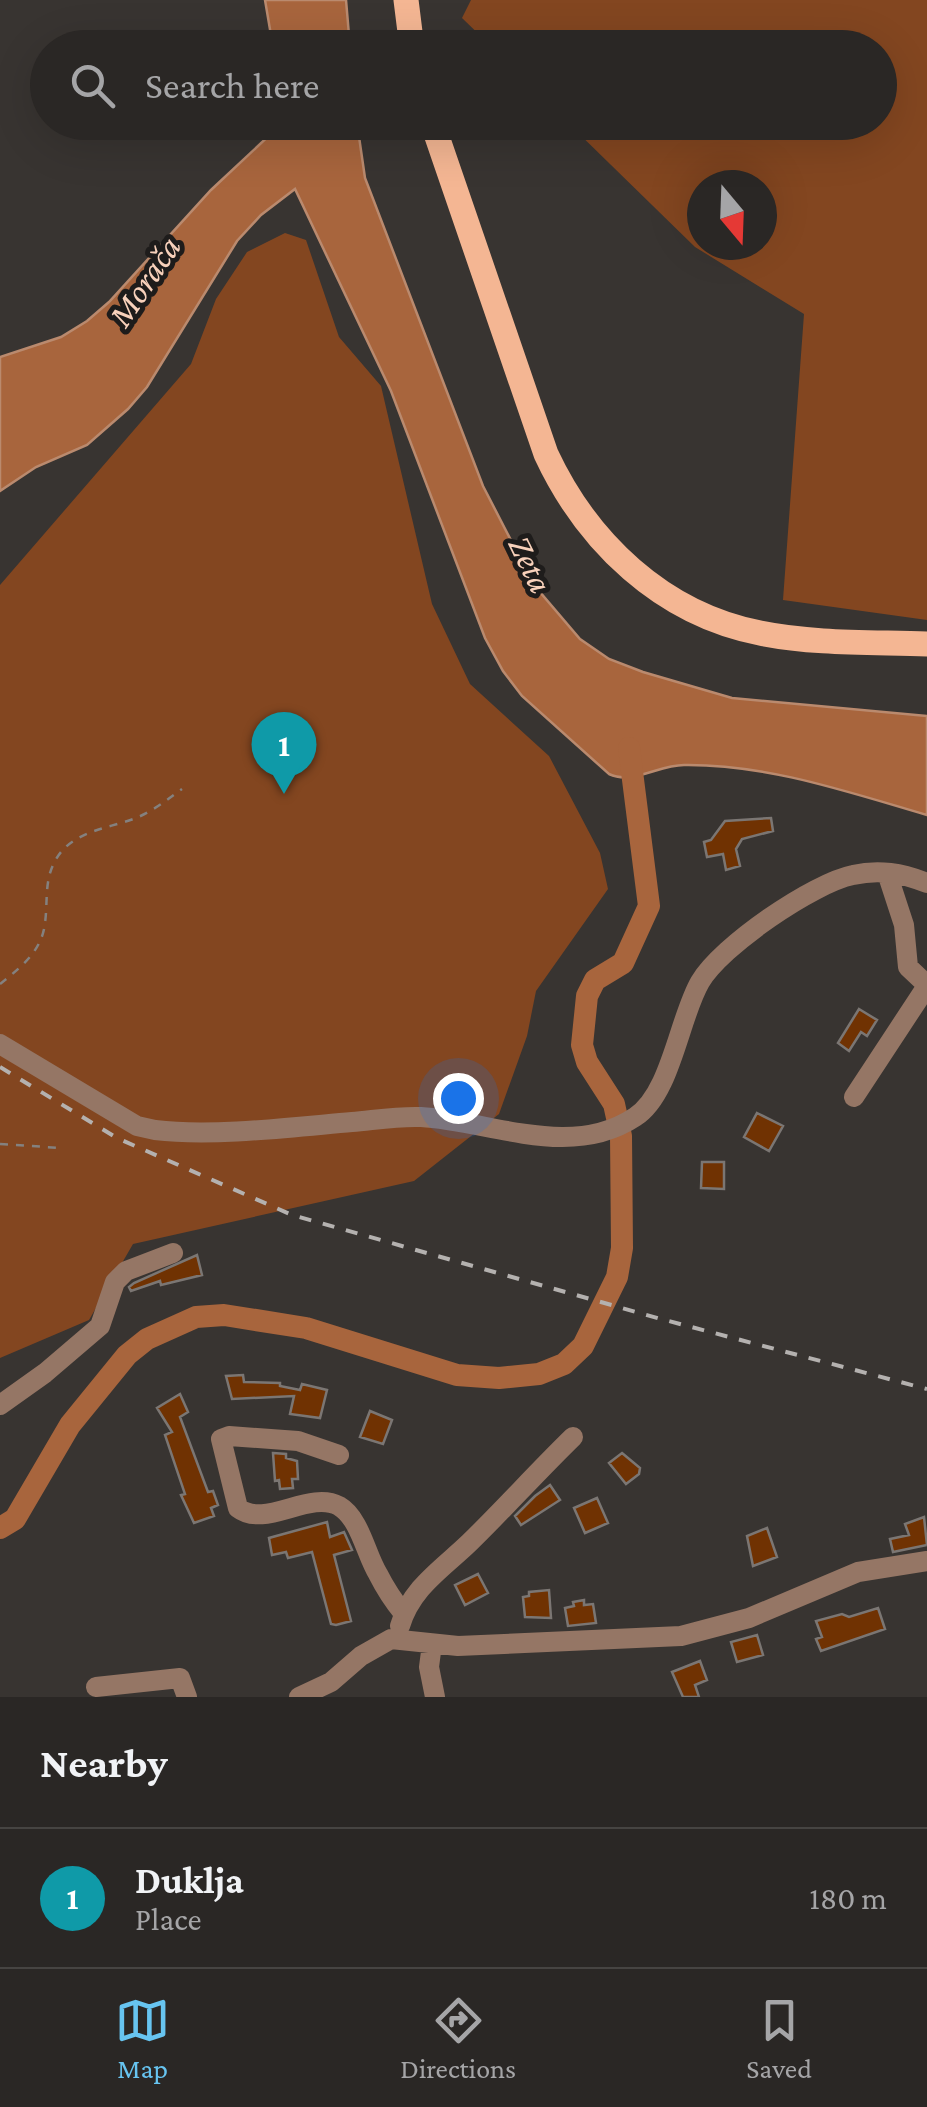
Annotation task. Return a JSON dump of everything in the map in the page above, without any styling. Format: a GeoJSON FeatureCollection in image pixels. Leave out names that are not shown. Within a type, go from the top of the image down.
{"type":"FeatureCollection","features":[{"type":"Feature","properties":{"kind":"main road"},"geometry":{"type":"LineString","coordinates":[[406,0],[410,30]]}},
{"type":"Feature","properties":{"kind":"main road"},"geometry":{"type":"LineString","coordinates":[[438,140],[541,442],[574,503],[611,550],[642,579],[674,600],[746,630],[802,639],[927,644]]}},
{"type":"Feature","properties":{"kind":"street"},"geometry":{"type":"LineString","coordinates":[[0,1044],[137,1126],[155,1130],[307,1126],[414,1116],[571,1138],[602,1131],[644,1111],[660,1085],[698,986],[729,947],[830,882],[850,875],[887,872],[906,874],[927,883]]}},
{"type":"Feature","properties":{"kind":"street"},"geometry":{"type":"LineString","coordinates":[[854,1097],[926,984],[908,968],[904,925],[887,872]]}},
{"type":"Feature","properties":{"kind":"street"},"geometry":{"type":"LineString","coordinates":[[0,1406],[100,1326],[115,1282],[126,1271],[173,1253]]}},
{"type":"Feature","properties":{"kind":"street"},"geometry":{"type":"LineString","coordinates":[[339,1455],[298,1441],[229,1436],[221,1439],[238,1508],[252,1514],[321,1503],[342,1508],[352,1519],[377,1574],[404,1614]]}},
{"type":"Feature","properties":{"kind":"street"},"geometry":{"type":"LineString","coordinates":[[400,1638],[404,1614],[422,1585],[469,1543],[572,1437]]}},
{"type":"Feature","properties":{"kind":"street"},"geometry":{"type":"LineString","coordinates":[[300,1697],[331,1682],[373,1648],[400,1638],[458,1646],[681,1636],[749,1618],[858,1572],[927,1561]]}},
{"type":"Feature","properties":{"kind":"street"},"geometry":{"type":"LineString","coordinates":[[432,1644],[429,1667],[434,1697]]}},
{"type":"Feature","properties":{"kind":"street"},"geometry":{"type":"LineString","coordinates":[[96,1687],[180,1678],[187,1697]]}},
{"type":"Feature","properties":{"kind":"path"},"geometry":{"type":"LineString","coordinates":[[0,984],[28,961],[40,942],[46,925],[46,888],[55,861],[70,842],[139,817],[182,788]]}},
{"type":"Feature","properties":{"kind":"path"},"geometry":{"type":"LineString","coordinates":[[0,1144],[61,1148]]}},
{"type":"Feature","properties":{"kind":"shaded area"},"geometry":{"type":"Polygon","coordinates":[[[471,0],[927,0],[927,620],[783,600],[804,314],[716,260],[777,260],[777,170],[687,170],[687,239],[585,140],[897,140],[897,30],[474,30],[462,18],[471,0]]]}},
{"type":"Feature","properties":{"kind":"shaded area"},"geometry":{"type":"Polygon","coordinates":[[[285,233],[306,240],[339,337],[381,386],[432,604],[470,684],[549,756],[600,853],[608,889],[536,991],[527,1036],[499,1114],[414,1181],[133,1244],[89,1320],[0,1358],[0,585],[191,364],[216,299],[247,252],[285,233]]]}},
{"type":"Feature","properties":{"kind":"water"},"geometry":{"type":"Polygon","coordinates":[[[265,0],[346,0],[349,30],[270,30],[265,0]]]}},
{"type":"Feature","properties":{"kind":"water","name":"Morača"},"geometry":{"type":"Polygon","coordinates":[[[264,140],[359,140],[365,178],[483,486],[534,585],[580,639],[609,659],[643,672],[732,698],[927,716],[927,815],[807,781],[746,769],[684,765],[618,777],[609,774],[522,696],[485,638],[391,391],[295,189],[261,215],[237,241],[147,387],[128,409],[87,445],[36,467],[0,491],[0,357],[61,337],[87,321],[211,190],[264,140]]]}},
{"type":"Feature","properties":{"kind":"building"},"geometry":{"type":"Polygon","coordinates":[[[771,818],[773,831],[742,839],[736,849],[740,866],[726,870],[723,854],[707,857],[704,842],[711,840],[725,821],[771,818]]]}},
{"type":"Feature","properties":{"kind":"building"},"geometry":{"type":"Polygon","coordinates":[[[859,1009],[877,1020],[867,1036],[861,1032],[849,1051],[838,1043],[859,1009]]]}},
{"type":"Feature","properties":{"kind":"building"},"geometry":{"type":"Polygon","coordinates":[[[757,1113],[783,1126],[769,1151],[744,1137],[757,1113]]]}},
{"type":"Feature","properties":{"kind":"building"},"geometry":{"type":"Polygon","coordinates":[[[702,1162],[724,1162],[724,1189],[701,1188],[702,1162]]]}},
{"type":"Feature","properties":{"kind":"building"},"geometry":{"type":"Polygon","coordinates":[[[197,1255],[202,1275],[161,1285],[160,1281],[131,1291],[129,1287],[134,1283],[197,1255]]]}},
{"type":"Feature","properties":{"kind":"building"},"geometry":{"type":"Polygon","coordinates":[[[243,1375],[244,1382],[280,1383],[300,1390],[302,1384],[327,1390],[320,1418],[290,1414],[294,1396],[232,1399],[226,1376],[243,1375]]]}},
{"type":"Feature","properties":{"kind":"building"},"geometry":{"type":"Polygon","coordinates":[[[180,1394],[188,1412],[180,1417],[208,1492],[213,1491],[218,1505],[211,1508],[214,1516],[194,1523],[181,1495],[185,1494],[165,1435],[172,1432],[157,1408],[180,1394]]]}},
{"type":"Feature","properties":{"kind":"building"},"geometry":{"type":"Polygon","coordinates":[[[370,1411],[392,1420],[383,1444],[360,1437],[370,1411]]]}},
{"type":"Feature","properties":{"kind":"building"},"geometry":{"type":"Polygon","coordinates":[[[273,1453],[286,1454],[286,1458],[297,1461],[298,1479],[292,1479],[293,1488],[280,1489],[279,1480],[275,1481],[273,1453]]]}},
{"type":"Feature","properties":{"kind":"building"},"geometry":{"type":"Polygon","coordinates":[[[622,1453],[640,1468],[639,1474],[626,1484],[609,1463],[622,1453]]]}},
{"type":"Feature","properties":{"kind":"building"},"geometry":{"type":"Polygon","coordinates":[[[550,1485],[560,1500],[521,1525],[515,1516],[550,1485]]]}},
{"type":"Feature","properties":{"kind":"building"},"geometry":{"type":"Polygon","coordinates":[[[597,1498],[608,1523],[585,1533],[574,1508],[597,1498]]]}},
{"type":"Feature","properties":{"kind":"building"},"geometry":{"type":"Polygon","coordinates":[[[924,1517],[927,1545],[893,1552],[890,1539],[909,1535],[905,1524],[924,1517]]]}},
{"type":"Feature","properties":{"kind":"building"},"geometry":{"type":"Polygon","coordinates":[[[327,1522],[330,1537],[344,1532],[352,1550],[334,1555],[351,1621],[336,1625],[331,1624],[312,1552],[288,1558],[286,1552],[272,1555],[269,1538],[327,1522]]]}},
{"type":"Feature","properties":{"kind":"building"},"geometry":{"type":"Polygon","coordinates":[[[767,1528],[777,1557],[753,1566],[747,1536],[767,1528]]]}},
{"type":"Feature","properties":{"kind":"building"},"geometry":{"type":"Polygon","coordinates":[[[478,1574],[488,1593],[465,1605],[455,1585],[478,1574]]]}},
{"type":"Feature","properties":{"kind":"building"},"geometry":{"type":"Polygon","coordinates":[[[549,1590],[551,1618],[525,1617],[523,1597],[529,1596],[529,1592],[549,1590]]]}},
{"type":"Feature","properties":{"kind":"building"},"geometry":{"type":"Polygon","coordinates":[[[584,1600],[584,1605],[593,1604],[596,1623],[568,1626],[565,1608],[584,1600]]]}},
{"type":"Feature","properties":{"kind":"building"},"geometry":{"type":"Polygon","coordinates":[[[878,1608],[885,1629],[821,1651],[816,1639],[822,1637],[816,1621],[878,1608]]]}},
{"type":"Feature","properties":{"kind":"building"},"geometry":{"type":"Polygon","coordinates":[[[757,1635],[763,1655],[737,1662],[731,1642],[757,1635]]]}},
{"type":"Feature","properties":{"kind":"building"},"geometry":{"type":"Polygon","coordinates":[[[700,1661],[707,1680],[695,1685],[699,1697],[683,1697],[672,1672],[700,1661]]]}},
{"type":"Feature","properties":{"kind":"waterway"},"geometry":{"type":"LineString","coordinates":[[0,1528],[15,1519],[70,1425],[127,1355],[147,1339],[196,1317],[224,1315],[306,1328],[457,1375],[499,1378],[539,1374],[564,1364],[583,1346],[617,1277],[622,1248],[621,1136],[614,1104],[587,1062],[582,1045],[587,996],[595,980],[623,963],[649,906],[629,748]]}},
{"type":"Feature","properties":{"kind":"railway"},"geometry":{"type":"LineString","coordinates":[[0,1067],[117,1138],[292,1215],[927,1389]]}},
{"type":"Feature","properties":{"kind":"place","name":"Duklja"},"geometry":{"type":"Point","coordinates":[284,794]}},
{"type":"Feature","properties":{"kind":"water label","name":"Zeta"},"geometry":{"type":"Point","coordinates":[531,564]}}]}
